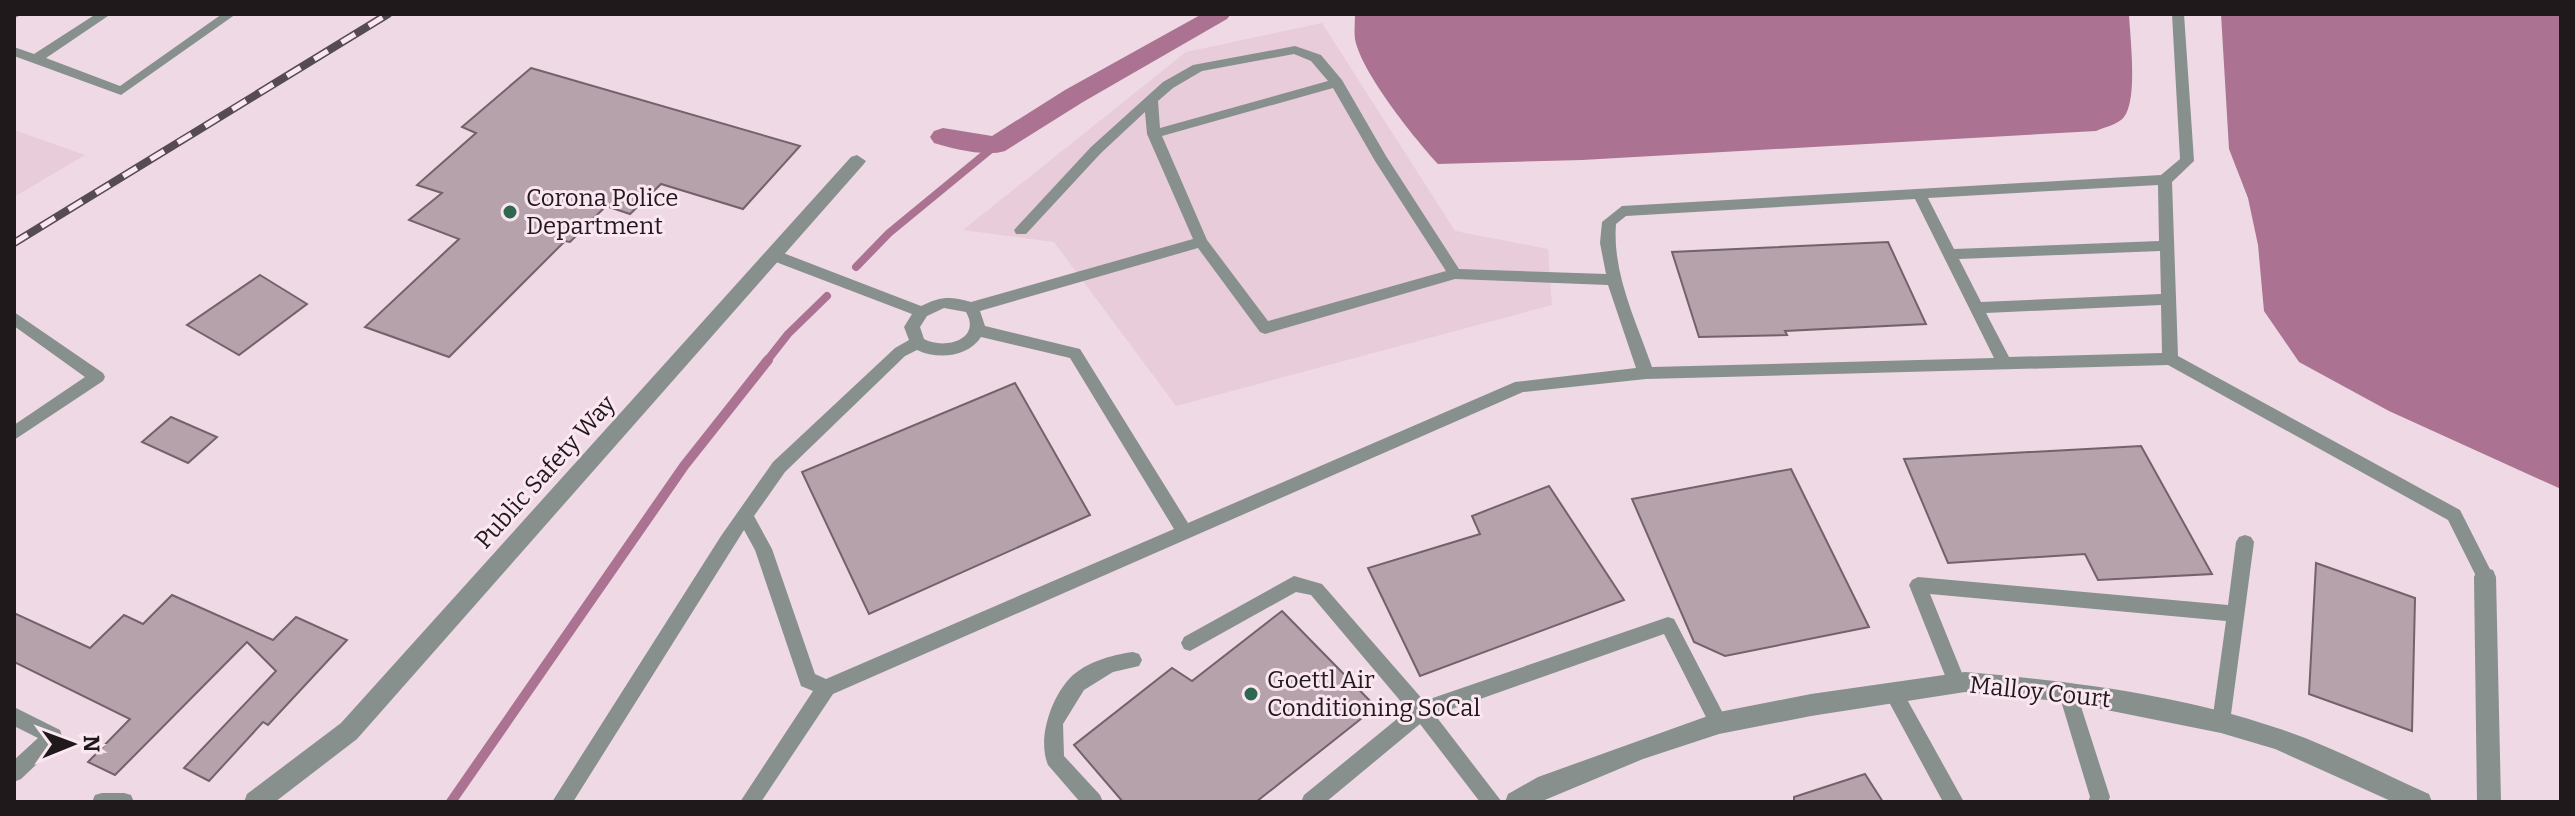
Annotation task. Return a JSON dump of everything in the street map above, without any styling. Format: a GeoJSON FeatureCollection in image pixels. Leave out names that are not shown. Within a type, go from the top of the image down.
{"type":"FeatureCollection","features":[{"type":"Feature","properties":{"kind":"street","name":"Public Safety Way"},"geometry":{"type":"LineString","coordinates":[[256,802],[349,731],[857,161]]}},
{"type":"Feature","properties":{"kind":"street"},"geometry":{"type":"LineString","coordinates":[[2485,577],[2489,802]]}},
{"type":"Feature","properties":{"kind":"street","name":"Malloy Court"},"geometry":{"type":"LineString","coordinates":[[1517,802],[1561,779],[1719,723],[1892,691],[1957,683],[2067,691],[2221,722],[2278,739],[2420,802]]}},
{"type":"Feature","properties":{"kind":"lane"},"geometry":{"type":"LineString","coordinates":[[37,58],[105,14]]}},
{"type":"Feature","properties":{"kind":"lane"},"geometry":{"type":"LineString","coordinates":[[14,51],[121,91],[230,14]]}},
{"type":"Feature","properties":{"kind":"lane"},"geometry":{"type":"LineString","coordinates":[[1646,373],[1614,280],[1607,243],[1609,222],[1622,211],[2165,180],[2187,161],[2178,14]]}},
{"type":"Feature","properties":{"kind":"lane"},"geometry":{"type":"LineString","coordinates":[[1021,230],[1096,150],[1168,85],[1198,68],[1295,50],[1316,58],[1337,83],[1380,158],[1455,274]]}},
{"type":"Feature","properties":{"kind":"lane"},"geometry":{"type":"LineString","coordinates":[[1154,134],[1337,83]]}},
{"type":"Feature","properties":{"kind":"lane"},"geometry":{"type":"LineString","coordinates":[[1151,100],[1154,134],[1201,242],[1265,328],[1455,274],[1614,280]]}},
{"type":"Feature","properties":{"kind":"lane"},"geometry":{"type":"LineString","coordinates":[[2165,180],[2170,359]]}},
{"type":"Feature","properties":{"kind":"lane"},"geometry":{"type":"LineString","coordinates":[[1919,194],[2004,363]]}},
{"type":"Feature","properties":{"kind":"lane"},"geometry":{"type":"LineString","coordinates":[[971,308],[1201,242]]}},
{"type":"Feature","properties":{"kind":"lane"},"geometry":{"type":"LineString","coordinates":[[1949,254],[2166,246]]}},
{"type":"Feature","properties":{"kind":"lane"},"geometry":{"type":"LineString","coordinates":[[773,255],[922,312]]}},
{"type":"Feature","properties":{"kind":"lane"},"geometry":{"type":"LineString","coordinates":[[1976,308],[2167,299]]}},
{"type":"Feature","properties":{"kind":"lane"},"geometry":{"type":"LineString","coordinates":[[942,302],[971,308],[976,314],[977,330],[965,344],[933,351],[917,343],[912,327],[922,312],[942,302]]}},
{"type":"Feature","properties":{"kind":"lane"},"geometry":{"type":"LineString","coordinates":[[14,318],[97,377],[14,434]]}},
{"type":"Feature","properties":{"kind":"lane"},"geometry":{"type":"LineString","coordinates":[[977,330],[1075,353],[1185,532]]}},
{"type":"Feature","properties":{"kind":"lane"},"geometry":{"type":"LineString","coordinates":[[562,802],[745,515],[779,467],[900,352],[917,343]]}},
{"type":"Feature","properties":{"kind":"lane"},"geometry":{"type":"LineString","coordinates":[[750,802],[826,688],[1521,386],[1646,373],[2170,359],[2454,515],[2485,577]]}},
{"type":"Feature","properties":{"kind":"lane"},"geometry":{"type":"LineString","coordinates":[[745,515],[763,549],[808,680],[826,688]]}},
{"type":"Feature","properties":{"kind":"lane"},"geometry":{"type":"LineString","coordinates":[[2221,722],[2245,542]]}},
{"type":"Feature","properties":{"kind":"lane"},"geometry":{"type":"LineString","coordinates":[[1190,643],[1294,584],[1316,589],[1421,711],[1492,802]]}},
{"type":"Feature","properties":{"kind":"lane"},"geometry":{"type":"LineString","coordinates":[[1957,683],[1918,585],[2235,614]]}},
{"type":"Feature","properties":{"kind":"lane"},"geometry":{"type":"LineString","coordinates":[[1311,802],[1421,711],[1668,625],[1719,723]]}},
{"type":"Feature","properties":{"kind":"lane"},"geometry":{"type":"LineString","coordinates":[[1093,802],[1055,759],[1054,723],[1077,684],[1109,664],[1133,660]]}},
{"type":"Feature","properties":{"kind":"lane"},"geometry":{"type":"LineString","coordinates":[[1892,691],[1954,802]]}},
{"type":"Feature","properties":{"kind":"lane"},"geometry":{"type":"LineString","coordinates":[[2067,691],[2100,797],[2098,802]]}},
{"type":"Feature","properties":{"kind":"lane"},"geometry":{"type":"LineString","coordinates":[[14,716],[53,736],[14,773]]}},
{"type":"Feature","properties":{"kind":"lane"},"geometry":{"type":"LineString","coordinates":[[102,802],[124,802]]}},
{"type":"Feature","properties":{"kind":"shaded area"},"geometry":{"type":"Polygon","coordinates":[[[1355,14],[2129,14],[2131,97],[2122,119],[2096,131],[1582,160],[1438,164],[1403,122],[1367,69],[1355,39],[1355,14]]]}},
{"type":"Feature","properties":{"kind":"shaded area"},"geometry":{"type":"Polygon","coordinates":[[[2221,14],[2561,14],[2561,489],[2389,411],[2299,362],[2264,311],[2258,245],[2248,198],[2229,149],[2221,14]]]}},
{"type":"Feature","properties":{"kind":"shaded area"},"geometry":{"type":"Polygon","coordinates":[[[1322,23],[1455,231],[1548,249],[1552,305],[1176,406],[1054,242],[963,230],[1186,52],[1322,23]]]}},
{"type":"Feature","properties":{"kind":"shaded area"},"geometry":{"type":"Polygon","coordinates":[[[14,130],[85,155],[14,197],[14,130]]]}},
{"type":"Feature","properties":{"kind":"building","name":"Corona Police Department"},"geometry":{"type":"Polygon","coordinates":[[[531,68],[800,146],[743,209],[661,184],[630,214],[606,206],[570,242],[565,241],[449,357],[365,327],[459,239],[409,220],[442,193],[417,185],[476,133],[462,127],[531,68]]]}},
{"type":"Feature","properties":{"kind":"building"},"geometry":{"type":"Polygon","coordinates":[[[1888,242],[1926,324],[1785,331],[1787,335],[1699,337],[1672,252],[1888,242]]]}},
{"type":"Feature","properties":{"kind":"building"},"geometry":{"type":"Polygon","coordinates":[[[260,275],[307,304],[239,355],[187,325],[260,275]]]}},
{"type":"Feature","properties":{"kind":"building"},"geometry":{"type":"Polygon","coordinates":[[[1015,383],[1090,515],[869,614],[802,472],[1015,383]]]}},
{"type":"Feature","properties":{"kind":"building"},"geometry":{"type":"Polygon","coordinates":[[[171,417],[217,437],[188,463],[142,442],[171,417]]]}},
{"type":"Feature","properties":{"kind":"building"},"geometry":{"type":"Polygon","coordinates":[[[2141,446],[2212,574],[2098,580],[2085,554],[1948,563],[1904,459],[2141,446]]]}},
{"type":"Feature","properties":{"kind":"building"},"geometry":{"type":"Polygon","coordinates":[[[1791,469],[1869,627],[1725,656],[1694,642],[1632,499],[1791,469]]]}},
{"type":"Feature","properties":{"kind":"building"},"geometry":{"type":"Polygon","coordinates":[[[1549,486],[1624,600],[1420,676],[1368,568],[1480,534],[1472,516],[1549,486]]]}},
{"type":"Feature","properties":{"kind":"building"},"geometry":{"type":"Polygon","coordinates":[[[2316,563],[2415,598],[2412,731],[2309,694],[2316,563]]]}},
{"type":"Feature","properties":{"kind":"building"},"geometry":{"type":"Polygon","coordinates":[[[172,595],[273,640],[296,617],[347,640],[268,725],[263,722],[209,781],[184,768],[276,671],[247,642],[115,775],[88,762],[130,719],[14,662],[14,613],[90,648],[124,615],[143,624],[172,595]]]}},
{"type":"Feature","properties":{"kind":"building","name":"Goettl Air Conditioning SoCal"},"geometry":{"type":"Polygon","coordinates":[[[1282,611],[1376,707],[1256,802],[1123,802],[1074,745],[1172,668],[1192,681],[1282,611]]]}},
{"type":"Feature","properties":{"kind":"building"},"geometry":{"type":"Polygon","coordinates":[[[1865,774],[1883,802],[1794,802],[1794,797],[1865,774]]]}},
{"type":"Feature","properties":{"kind":"waterway"},"geometry":{"type":"LineString","coordinates":[[943,137],[996,145],[1074,96],[1219,14]]}},
{"type":"Feature","properties":{"kind":"waterway"},"geometry":{"type":"LineString","coordinates":[[856,267],[889,233],[996,145]]}},
{"type":"Feature","properties":{"kind":"waterway"},"geometry":{"type":"LineString","coordinates":[[766,362],[788,334],[827,296]]}},
{"type":"Feature","properties":{"kind":"waterway"},"geometry":{"type":"LineString","coordinates":[[451,802],[684,466],[768,360]]}},
{"type":"Feature","properties":{"kind":"railway"},"geometry":{"type":"LineString","coordinates":[[14,243],[388,14]]}},
{"type":"Feature","properties":{"kind":"place","name":"Corona Police Department"},"geometry":{"type":"Point","coordinates":[510,212]}},
{"type":"Feature","properties":{"kind":"place","name":"Goettl Air Conditioning SoCal"},"geometry":{"type":"Point","coordinates":[1251,694]}}]}
